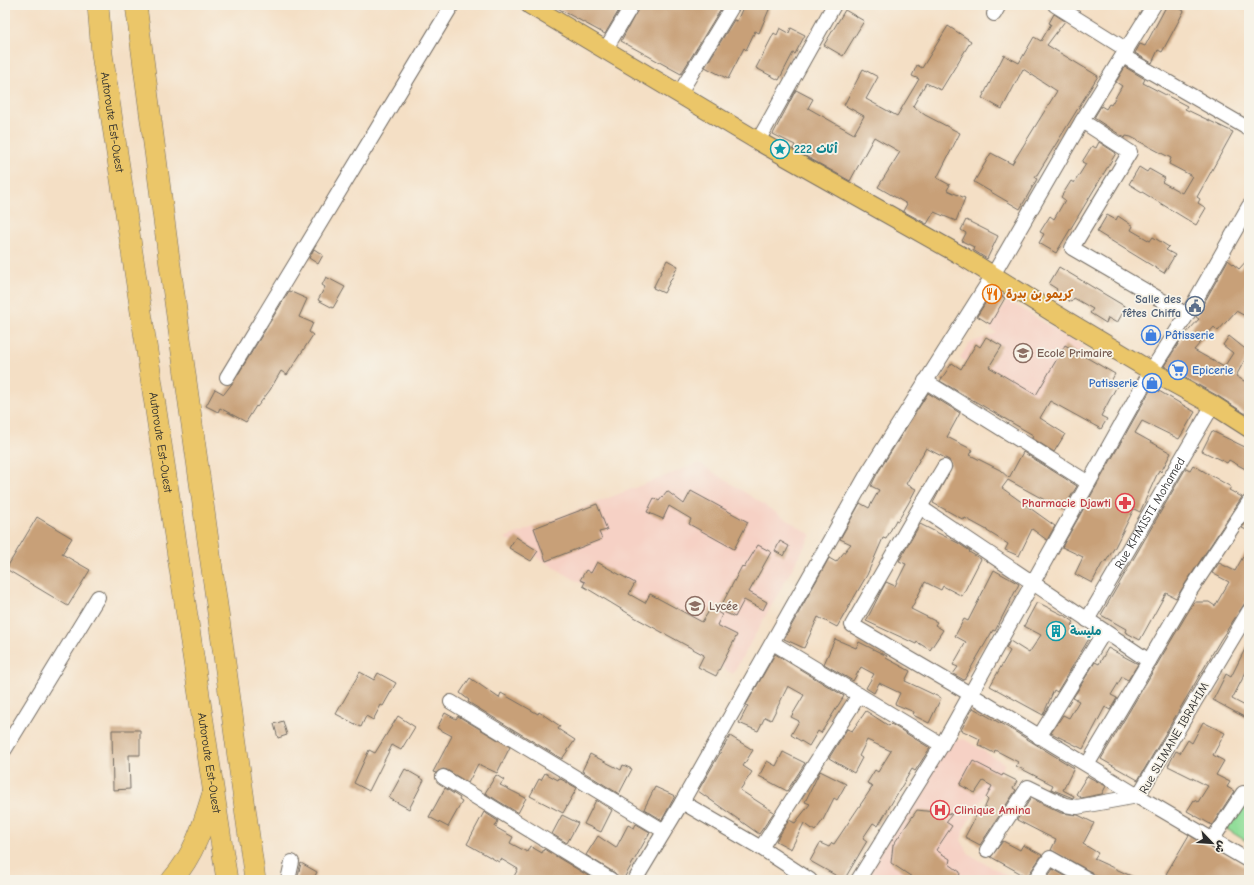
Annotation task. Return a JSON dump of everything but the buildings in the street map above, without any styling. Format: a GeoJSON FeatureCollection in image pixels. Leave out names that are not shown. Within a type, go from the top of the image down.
{"type":"FeatureCollection","features":[{"type":"Feature","properties":{"kind":"highway","name":"Autoroute Est-Ouest"},"geometry":{"type":"LineString","coordinates":[[98,5],[102,54],[228,880]]}},
{"type":"Feature","properties":{"kind":"highway"},"geometry":{"type":"LineString","coordinates":[[136,5],[168,251],[255,875]]}},
{"type":"Feature","properties":{"kind":"highway"},"geometry":{"type":"LineString","coordinates":[[172,880],[190,855],[202,831],[214,787]]}},
{"type":"Feature","properties":{"kind":"main road"},"geometry":{"type":"LineString","coordinates":[[530,5],[758,141],[962,256],[1150,371],[1213,405],[1249,428]]}},
{"type":"Feature","properties":{"kind":"street"},"geometry":{"type":"LineString","coordinates":[[227,377],[452,5]]}},
{"type":"Feature","properties":{"kind":"street"},"geometry":{"type":"LineString","coordinates":[[605,50],[632,5]]}},
{"type":"Feature","properties":{"kind":"street"},"geometry":{"type":"LineString","coordinates":[[679,94],[733,5]]}},
{"type":"Feature","properties":{"kind":"street"},"geometry":{"type":"LineString","coordinates":[[758,141],[834,5]]}},
{"type":"Feature","properties":{"kind":"street"},"geometry":{"type":"LineString","coordinates":[[1055,5],[1125,53],[1249,129]]}},
{"type":"Feature","properties":{"kind":"street"},"geometry":{"type":"LineString","coordinates":[[635,880],[682,802],[869,471],[993,275],[1082,121],[1154,5]]}},
{"type":"Feature","properties":{"kind":"street"},"geometry":{"type":"LineString","coordinates":[[1082,121],[1130,152],[1072,248],[1187,315]]}},
{"type":"Feature","properties":{"kind":"street"},"geometry":{"type":"LineString","coordinates":[[858,880],[942,745],[1087,482],[1150,371],[1187,315],[1243,212]]}},
{"type":"Feature","properties":{"kind":"street"},"geometry":{"type":"LineString","coordinates":[[925,381],[1087,482]]}},
{"type":"Feature","properties":{"kind":"street","name":"Rue KHMISTI Mohamed"},"geometry":{"type":"LineString","coordinates":[[1086,620],[1213,405]]}},
{"type":"Feature","properties":{"kind":"street"},"geometry":{"type":"LineString","coordinates":[[944,467],[852,625],[970,694],[1138,796]]}},
{"type":"Feature","properties":{"kind":"street"},"geometry":{"type":"LineString","coordinates":[[1087,765],[1190,591],[1249,502]]}},
{"type":"Feature","properties":{"kind":"street"},"geometry":{"type":"LineString","coordinates":[[920,507],[1032,584],[1149,660]]}},
{"type":"Feature","properties":{"kind":"street"},"geometry":{"type":"LineString","coordinates":[[5,749],[98,597]]}},
{"type":"Feature","properties":{"kind":"street","name":"Rue SLIMANE IBRAHIM"},"geometry":{"type":"LineString","coordinates":[[1249,611],[1138,796],[1249,861]]}},
{"type":"Feature","properties":{"kind":"street"},"geometry":{"type":"LineString","coordinates":[[1039,737],[1104,632]]}},
{"type":"Feature","properties":{"kind":"street"},"geometry":{"type":"LineString","coordinates":[[773,642],[942,745]]}},
{"type":"Feature","properties":{"kind":"street"},"geometry":{"type":"LineString","coordinates":[[761,848],[859,694]]}},
{"type":"Feature","properties":{"kind":"street"},"geometry":{"type":"LineString","coordinates":[[451,702],[664,831]]}},
{"type":"Feature","properties":{"kind":"street"},"geometry":{"type":"LineString","coordinates":[[443,777],[610,880]]}},
{"type":"Feature","properties":{"kind":"street"},"geometry":{"type":"LineString","coordinates":[[987,850],[1028,786],[1065,805],[1077,807],[1138,796]]}},
{"type":"Feature","properties":{"kind":"street"},"geometry":{"type":"LineString","coordinates":[[1212,840],[1243,793],[1249,796]]}},
{"type":"Feature","properties":{"kind":"street"},"geometry":{"type":"LineString","coordinates":[[682,802],[761,848],[810,880]]}},
{"type":"Feature","properties":{"kind":"street"},"geometry":{"type":"LineString","coordinates":[[1035,880],[1050,858],[1089,880]]}},
{"type":"Feature","properties":{"kind":"street"},"geometry":{"type":"LineString","coordinates":[[288,880],[292,862]]}},
{"type":"Feature","properties":{"kind":"shaded area","name":"Ecole Primaire"},"geometry":{"type":"Polygon","coordinates":[[[1007,300],[1085,347],[1055,397],[1035,405],[960,358],[969,343],[997,333],[990,329],[1007,300]]]}},
{"type":"Feature","properties":{"kind":"shaded area","name":"Lycée"},"geometry":{"type":"Polygon","coordinates":[[[699,463],[811,535],[733,674],[505,538],[699,463]]]}},
{"type":"Feature","properties":{"kind":"shaded area","name":"Clinique Amina"},"geometry":{"type":"Polygon","coordinates":[[[964,739],[1005,764],[966,825],[961,840],[969,854],[1014,880],[869,880],[864,875],[951,741],[964,739]]]}},
{"type":"Feature","properties":{"kind":"green space"},"geometry":{"type":"Polygon","coordinates":[[[1243,798],[1249,802],[1249,843],[1225,828],[1243,798]]]}},
{"type":"Feature","properties":{"kind":"place","name":"أثاث 222"},"geometry":{"type":"Point","coordinates":[780,149]}},
{"type":"Feature","properties":{"kind":"place","name":"كريمو بن بدرة"},"geometry":{"type":"Point","coordinates":[992,294]}},
{"type":"Feature","properties":{"kind":"place","name":"Salle des fêtes Chiffa"},"geometry":{"type":"Point","coordinates":[1195,306]}},
{"type":"Feature","properties":{"kind":"place","name":"Pâtisserie"},"geometry":{"type":"Point","coordinates":[1151,335]}},
{"type":"Feature","properties":{"kind":"place","name":"Ecole Primaire"},"geometry":{"type":"Point","coordinates":[1023,353]}},
{"type":"Feature","properties":{"kind":"place","name":"Epicerie"},"geometry":{"type":"Point","coordinates":[1178,370]}},
{"type":"Feature","properties":{"kind":"place","name":"Patisserie"},"geometry":{"type":"Point","coordinates":[1152,383]}},
{"type":"Feature","properties":{"kind":"place","name":"Pharmacie Djawti"},"geometry":{"type":"Point","coordinates":[1125,503]}},
{"type":"Feature","properties":{"kind":"place","name":"Lycée"},"geometry":{"type":"Point","coordinates":[695,606]}},
{"type":"Feature","properties":{"kind":"place","name":"مليسة"},"geometry":{"type":"Point","coordinates":[1056,631]}},
{"type":"Feature","properties":{"kind":"place","name":"Clinique Amina"},"geometry":{"type":"Point","coordinates":[940,810]}}]}
